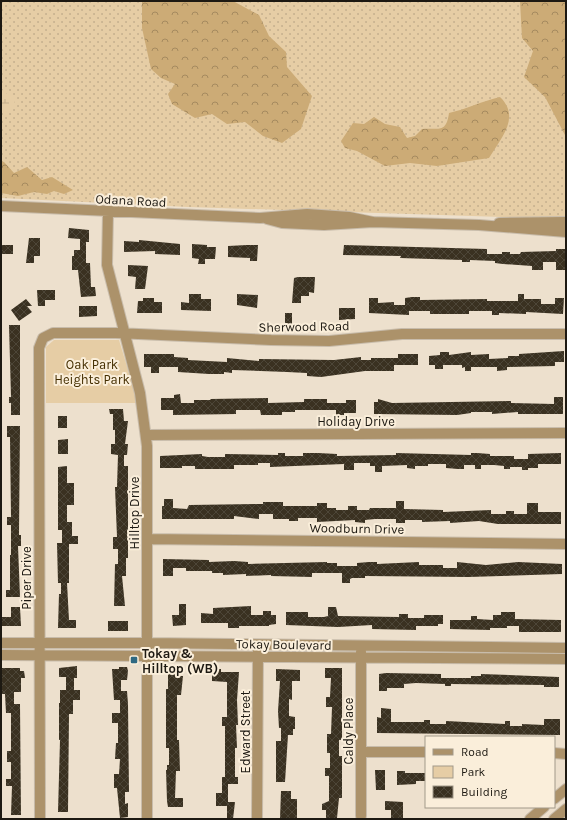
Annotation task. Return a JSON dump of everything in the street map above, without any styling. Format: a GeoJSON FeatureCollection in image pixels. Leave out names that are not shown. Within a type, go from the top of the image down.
{"type":"FeatureCollection","features":[{"type":"Feature","properties":{"kind":"street","name":"Odana Road"},"geometry":{"type":"LineString","coordinates":[[1,206],[260,218],[282,223],[336,225],[373,222],[479,225],[566,232]]}},
{"type":"Feature","properties":{"kind":"street","name":"Hilltop Drive"},"geometry":{"type":"LineString","coordinates":[[108,212],[107,265],[140,393],[146,435],[147,819]]}},
{"type":"Feature","properties":{"kind":"street","name":"Odana Road"},"geometry":{"type":"LineString","coordinates":[[479,225],[510,222],[566,222]]}},
{"type":"Feature","properties":{"kind":"street","name":"Sherwood Road"},"geometry":{"type":"LineString","coordinates":[[43,338],[53,333],[124,333],[322,341],[402,334],[566,334]]}},
{"type":"Feature","properties":{"kind":"street","name":"Piper Drive"},"geometry":{"type":"LineString","coordinates":[[40,819],[39,348],[43,338]]}},
{"type":"Feature","properties":{"kind":"street","name":"Holiday Drive"},"geometry":{"type":"LineString","coordinates":[[146,435],[566,433]]}},
{"type":"Feature","properties":{"kind":"street","name":"Woodburn Drive"},"geometry":{"type":"LineString","coordinates":[[147,539],[566,544]]}},
{"type":"Feature","properties":{"kind":"street","name":"Tokay Boulevard"},"geometry":{"type":"LineString","coordinates":[[1,643],[39,642],[566,648]]}},
{"type":"Feature","properties":{"kind":"street","name":"Edward Street"},"geometry":{"type":"LineString","coordinates":[[258,644],[258,819]]}},
{"type":"Feature","properties":{"kind":"street","name":"Caldy Place"},"geometry":{"type":"LineString","coordinates":[[360,646],[361,816]]}},
{"type":"Feature","properties":{"kind":"street","name":"Tokay Boulevard"},"geometry":{"type":"LineString","coordinates":[[1,654],[566,659]]}},
{"type":"Feature","properties":{"kind":"street"},"geometry":{"type":"LineString","coordinates":[[361,752],[425,752]]}},
{"type":"Feature","properties":{"kind":"street"},"geometry":{"type":"LineString","coordinates":[[555,753],[566,754]]}},
{"type":"Feature","properties":{"kind":"street"},"geometry":{"type":"LineString","coordinates":[[555,798],[566,789]]}},
{"type":"Feature","properties":{"kind":"street"},"geometry":{"type":"LineString","coordinates":[[530,819],[543,808]]}},
{"type":"Feature","properties":{"kind":"street"},"geometry":{"type":"LineString","coordinates":[[554,819],[566,810]]}},
{"type":"Feature","properties":{"kind":"green space"},"geometry":{"type":"Polygon","coordinates":[[[1,1],[566,1],[566,219],[188,207],[1,198],[1,1]]]}},
{"type":"Feature","properties":{"kind":"green space"},"geometry":{"type":"Polygon","coordinates":[[[142,1],[233,1],[259,15],[269,36],[286,52],[287,67],[312,96],[301,129],[282,143],[263,136],[245,122],[227,124],[212,114],[195,118],[172,104],[168,94],[175,84],[161,78],[151,69],[142,28],[142,1]]]}},
{"type":"Feature","properties":{"kind":"green space"},"geometry":{"type":"Polygon","coordinates":[[[520,1],[566,1],[566,137],[545,97],[524,77],[533,51],[522,38],[520,1]]]}},
{"type":"Feature","properties":{"kind":"green space"},"geometry":{"type":"Polygon","coordinates":[[[1,89],[15,100],[14,106],[7,111],[1,111],[1,89]]]}},
{"type":"Feature","properties":{"kind":"green space"},"geometry":{"type":"Polygon","coordinates":[[[500,97],[509,112],[509,120],[507,128],[489,158],[437,166],[410,163],[385,166],[357,151],[345,148],[341,141],[353,123],[364,124],[374,117],[385,124],[400,127],[407,138],[415,136],[422,129],[436,129],[443,127],[448,120],[449,113],[500,97]]]}},
{"type":"Feature","properties":{"kind":"green space"},"geometry":{"type":"Polygon","coordinates":[[[1,161],[4,162],[14,173],[27,167],[42,180],[52,177],[73,190],[64,194],[54,191],[47,194],[34,192],[18,196],[1,193],[1,161]]]}},
{"type":"Feature","properties":{"kind":"green space","name":"Oak Park Heights Park"},"geometry":{"type":"Polygon","coordinates":[[[54,340],[119,340],[138,403],[46,403],[46,347],[54,340]]]}},
{"type":"Feature","properties":{"kind":"building"},"geometry":{"type":"Polygon","coordinates":[[[69,228],[89,230],[89,242],[86,242],[86,263],[90,263],[91,287],[95,287],[96,296],[81,297],[78,270],[72,270],[72,256],[74,256],[74,250],[80,250],[80,239],[68,238],[69,228]]]}},
{"type":"Feature","properties":{"kind":"building"},"geometry":{"type":"Polygon","coordinates":[[[29,238],[40,238],[40,256],[34,256],[34,263],[26,263],[29,238]]]}},
{"type":"Feature","properties":{"kind":"building"},"geometry":{"type":"Polygon","coordinates":[[[139,240],[180,244],[180,255],[155,254],[155,251],[124,252],[124,241],[139,242],[139,240]]]}},
{"type":"Feature","properties":{"kind":"building"},"geometry":{"type":"Polygon","coordinates":[[[192,244],[216,247],[215,259],[205,259],[205,264],[198,264],[199,259],[192,258],[192,244]]]}},
{"type":"Feature","properties":{"kind":"building"},"geometry":{"type":"Polygon","coordinates":[[[1,245],[13,245],[13,254],[1,254],[1,245]]]}},
{"type":"Feature","properties":{"kind":"building"},"geometry":{"type":"Polygon","coordinates":[[[258,245],[257,261],[250,261],[250,258],[228,257],[228,246],[258,245]]]}},
{"type":"Feature","properties":{"kind":"building"},"geometry":{"type":"Polygon","coordinates":[[[344,245],[487,249],[487,254],[502,254],[502,252],[510,252],[510,254],[520,254],[521,252],[556,251],[556,249],[566,249],[566,270],[556,270],[556,262],[543,262],[543,270],[532,270],[532,266],[495,263],[495,261],[470,260],[470,262],[462,262],[462,260],[400,258],[401,256],[343,255],[344,245]]]}},
{"type":"Feature","properties":{"kind":"building"},"geometry":{"type":"Polygon","coordinates":[[[128,265],[148,266],[145,289],[135,289],[136,277],[128,276],[128,265]]]}},
{"type":"Feature","properties":{"kind":"building"},"geometry":{"type":"Polygon","coordinates":[[[315,277],[314,293],[309,292],[309,296],[301,296],[301,303],[292,303],[294,278],[315,277]]]}},
{"type":"Feature","properties":{"kind":"building"},"geometry":{"type":"Polygon","coordinates":[[[37,290],[55,290],[55,300],[45,300],[45,306],[38,306],[37,290]]]}},
{"type":"Feature","properties":{"kind":"building"},"geometry":{"type":"Polygon","coordinates":[[[189,294],[201,294],[201,299],[211,299],[211,311],[181,310],[181,302],[189,303],[189,294]]]}},
{"type":"Feature","properties":{"kind":"building"},"geometry":{"type":"Polygon","coordinates":[[[237,294],[258,295],[257,308],[237,305],[237,294]]]}},
{"type":"Feature","properties":{"kind":"building"},"geometry":{"type":"Polygon","coordinates":[[[518,294],[524,294],[524,299],[541,299],[541,304],[555,304],[555,298],[564,298],[563,314],[526,312],[526,314],[499,313],[499,315],[492,315],[492,311],[469,311],[469,314],[430,314],[430,311],[409,311],[409,315],[369,313],[369,298],[378,298],[378,303],[394,302],[394,305],[405,305],[405,298],[412,297],[420,297],[420,300],[487,299],[487,301],[518,301],[518,294]]]}},
{"type":"Feature","properties":{"kind":"building"},"geometry":{"type":"Polygon","coordinates":[[[143,298],[154,298],[154,302],[162,302],[162,313],[137,313],[138,301],[143,301],[143,298]]]}},
{"type":"Feature","properties":{"kind":"building"},"geometry":{"type":"Polygon","coordinates":[[[26,299],[32,306],[27,306],[32,312],[19,321],[11,310],[26,299]]]}},
{"type":"Feature","properties":{"kind":"building"},"geometry":{"type":"Polygon","coordinates":[[[79,306],[97,306],[97,316],[79,317],[79,306]]]}},
{"type":"Feature","properties":{"kind":"building"},"geometry":{"type":"Polygon","coordinates":[[[339,308],[355,308],[355,319],[339,320],[339,308]]]}},
{"type":"Feature","properties":{"kind":"building"},"geometry":{"type":"Polygon","coordinates":[[[285,313],[292,313],[292,324],[285,324],[285,313]]]}},
{"type":"Feature","properties":{"kind":"building"},"geometry":{"type":"Polygon","coordinates":[[[9,325],[20,325],[20,415],[11,415],[11,403],[9,403],[9,397],[11,397],[9,325]]]}},
{"type":"Feature","properties":{"kind":"building"},"geometry":{"type":"Polygon","coordinates":[[[564,351],[564,362],[555,362],[555,366],[507,367],[507,370],[497,371],[497,367],[471,367],[471,371],[465,371],[465,367],[462,368],[462,365],[443,365],[443,369],[435,369],[435,365],[429,365],[429,356],[440,355],[440,352],[449,352],[449,355],[471,352],[471,355],[489,354],[489,359],[508,358],[508,356],[519,356],[519,354],[564,351]]]}},
{"type":"Feature","properties":{"kind":"building"},"geometry":{"type":"Polygon","coordinates":[[[144,354],[174,354],[174,357],[188,358],[188,360],[227,362],[227,358],[259,361],[259,359],[334,360],[361,357],[361,360],[371,360],[371,358],[398,358],[398,354],[418,354],[418,365],[394,365],[394,371],[365,371],[321,377],[307,376],[307,373],[232,370],[232,373],[224,372],[224,374],[178,372],[178,367],[159,367],[159,373],[151,373],[151,367],[144,367],[144,354]]]}},
{"type":"Feature","properties":{"kind":"building"},"geometry":{"type":"Polygon","coordinates":[[[180,394],[181,403],[194,403],[194,400],[211,400],[210,399],[268,398],[268,403],[304,402],[304,399],[327,399],[327,403],[346,403],[346,400],[356,400],[356,413],[336,415],[336,410],[295,410],[295,412],[282,412],[282,415],[261,415],[260,410],[236,410],[236,414],[173,415],[173,410],[161,410],[161,398],[174,398],[174,395],[180,394]]]}},
{"type":"Feature","properties":{"kind":"building"},"geometry":{"type":"Polygon","coordinates":[[[554,397],[563,397],[563,414],[518,414],[518,412],[492,414],[492,412],[471,412],[457,415],[374,414],[374,402],[378,402],[378,399],[392,403],[511,401],[511,403],[554,404],[554,397]]]}},
{"type":"Feature","properties":{"kind":"building"},"geometry":{"type":"Polygon","coordinates":[[[109,409],[123,409],[124,421],[128,421],[125,444],[128,444],[127,455],[124,455],[124,466],[128,466],[128,558],[126,558],[126,576],[122,576],[125,606],[114,606],[115,564],[118,564],[118,549],[113,549],[113,537],[117,537],[115,487],[117,487],[118,455],[111,454],[111,444],[115,444],[115,430],[113,430],[113,414],[110,414],[109,409]]]}},
{"type":"Feature","properties":{"kind":"building"},"geometry":{"type":"Polygon","coordinates":[[[58,416],[67,416],[67,428],[58,428],[58,416]]]}},
{"type":"Feature","properties":{"kind":"building"},"geometry":{"type":"Polygon","coordinates":[[[7,426],[20,426],[19,535],[21,535],[21,546],[18,546],[20,597],[6,597],[6,590],[10,590],[11,555],[11,525],[7,525],[7,517],[11,517],[10,437],[7,437],[7,426]]]}},
{"type":"Feature","properties":{"kind":"building"},"geometry":{"type":"Polygon","coordinates":[[[68,439],[68,454],[58,454],[58,440],[68,439]]]}},
{"type":"Feature","properties":{"kind":"building"},"geometry":{"type":"Polygon","coordinates":[[[278,453],[285,453],[285,456],[303,456],[303,453],[318,453],[337,454],[337,456],[396,455],[396,453],[471,455],[471,453],[477,453],[490,454],[490,456],[514,456],[514,459],[528,459],[528,454],[561,453],[561,464],[538,464],[538,468],[528,468],[528,470],[522,470],[522,467],[510,467],[510,469],[504,469],[504,466],[494,465],[481,465],[481,469],[475,469],[475,465],[464,465],[464,469],[446,468],[446,464],[415,466],[415,469],[407,468],[407,465],[382,466],[382,472],[375,472],[375,466],[370,466],[370,463],[354,463],[354,470],[344,470],[344,464],[270,467],[270,463],[258,463],[258,465],[234,465],[234,469],[195,469],[195,466],[182,466],[182,468],[160,468],[160,456],[202,454],[202,456],[208,457],[225,457],[225,454],[278,455],[278,453]]]}},
{"type":"Feature","properties":{"kind":"building"},"geometry":{"type":"Polygon","coordinates":[[[67,466],[67,483],[74,483],[74,505],[67,505],[67,522],[72,522],[72,536],[78,536],[78,544],[69,544],[69,583],[67,583],[69,620],[76,620],[76,628],[58,628],[59,594],[61,594],[61,583],[58,583],[57,543],[62,543],[62,530],[58,530],[58,467],[67,466]]]}},
{"type":"Feature","properties":{"kind":"building"},"geometry":{"type":"Polygon","coordinates":[[[164,499],[173,499],[173,508],[187,509],[189,505],[263,504],[263,502],[283,502],[283,506],[317,506],[317,503],[327,503],[327,508],[336,508],[336,510],[348,510],[348,506],[357,506],[357,510],[369,510],[370,508],[396,508],[396,501],[404,501],[404,509],[443,510],[443,512],[491,510],[491,514],[506,514],[506,511],[514,511],[514,514],[527,514],[527,503],[538,503],[538,512],[561,512],[561,524],[498,524],[479,521],[450,523],[450,521],[422,522],[422,520],[405,520],[405,523],[396,523],[396,519],[365,520],[365,523],[355,522],[355,520],[317,522],[317,518],[298,518],[298,521],[289,521],[289,519],[273,519],[273,514],[259,514],[259,519],[234,516],[234,519],[162,519],[162,506],[164,506],[164,499]]]}},
{"type":"Feature","properties":{"kind":"building"},"geometry":{"type":"Polygon","coordinates":[[[163,559],[209,560],[209,562],[234,561],[248,562],[248,564],[327,562],[337,563],[337,566],[357,566],[357,563],[369,562],[377,562],[377,564],[419,562],[419,565],[443,565],[443,568],[457,568],[457,562],[486,565],[518,562],[562,564],[562,574],[468,577],[365,576],[365,578],[352,578],[350,579],[350,583],[342,583],[342,573],[312,573],[312,577],[271,575],[246,576],[246,574],[223,575],[223,573],[212,573],[212,571],[186,571],[186,568],[173,568],[173,576],[163,576],[163,559]]]}},
{"type":"Feature","properties":{"kind":"building"},"geometry":{"type":"Polygon","coordinates":[[[179,604],[186,604],[186,625],[173,626],[172,615],[179,615],[179,604]]]}},
{"type":"Feature","properties":{"kind":"building"},"geometry":{"type":"Polygon","coordinates":[[[251,606],[251,615],[263,615],[263,611],[271,611],[271,615],[276,615],[276,624],[269,626],[239,626],[239,628],[228,628],[228,623],[201,623],[201,613],[213,614],[213,608],[251,606]]]}},
{"type":"Feature","properties":{"kind":"building"},"geometry":{"type":"Polygon","coordinates":[[[11,607],[20,607],[21,626],[1,626],[1,617],[11,617],[11,607]]]}},
{"type":"Feature","properties":{"kind":"building"},"geometry":{"type":"Polygon","coordinates":[[[328,607],[336,607],[338,616],[399,617],[399,614],[408,614],[408,618],[424,618],[424,615],[443,615],[443,624],[438,624],[438,626],[416,626],[416,630],[372,629],[372,625],[338,627],[286,625],[286,612],[308,612],[308,617],[324,617],[328,616],[328,607]]]}},
{"type":"Feature","properties":{"kind":"building"},"geometry":{"type":"Polygon","coordinates":[[[501,612],[515,612],[515,619],[561,620],[561,632],[519,632],[519,626],[490,628],[490,630],[450,629],[450,620],[471,620],[471,616],[477,616],[477,619],[493,620],[493,615],[501,615],[501,612]]]}},
{"type":"Feature","properties":{"kind":"building"},"geometry":{"type":"Polygon","coordinates":[[[108,621],[128,621],[128,631],[108,631],[108,621]]]}},
{"type":"Feature","properties":{"kind":"building"},"geometry":{"type":"Polygon","coordinates":[[[77,666],[77,678],[74,678],[74,690],[80,690],[80,700],[73,700],[73,714],[69,714],[68,812],[58,812],[60,740],[59,703],[60,690],[66,690],[66,677],[59,677],[59,668],[77,666]]]}},
{"type":"Feature","properties":{"kind":"building"},"geometry":{"type":"Polygon","coordinates":[[[168,666],[179,666],[179,676],[183,676],[181,695],[177,695],[177,740],[179,740],[180,771],[176,771],[175,798],[183,798],[183,807],[168,807],[167,801],[166,770],[167,765],[169,765],[169,748],[166,748],[166,689],[168,689],[168,666]]]}},
{"type":"Feature","properties":{"kind":"building"},"geometry":{"type":"Polygon","coordinates":[[[119,667],[127,667],[128,671],[127,680],[121,680],[121,691],[127,691],[129,792],[125,792],[125,804],[128,803],[128,817],[120,818],[117,788],[114,788],[114,774],[119,774],[120,759],[115,759],[116,743],[118,743],[118,723],[112,723],[112,713],[120,713],[120,700],[114,700],[112,669],[119,669],[119,667]]]}},
{"type":"Feature","properties":{"kind":"building"},"geometry":{"type":"Polygon","coordinates":[[[1,668],[20,668],[20,671],[24,671],[25,678],[21,678],[21,692],[14,692],[14,704],[20,704],[21,815],[11,815],[12,786],[6,786],[6,779],[11,779],[11,762],[7,762],[7,751],[11,751],[11,713],[6,713],[5,694],[2,694],[1,690],[1,668]]]}},
{"type":"Feature","properties":{"kind":"building"},"geometry":{"type":"Polygon","coordinates":[[[325,668],[342,668],[342,740],[339,740],[339,756],[342,756],[342,798],[339,798],[337,818],[326,818],[326,810],[322,810],[322,804],[329,801],[329,776],[325,776],[325,768],[330,768],[330,753],[327,753],[327,734],[331,734],[332,707],[326,707],[326,697],[330,697],[331,678],[325,678],[325,668]]]}},
{"type":"Feature","properties":{"kind":"building"},"geometry":{"type":"Polygon","coordinates":[[[212,669],[221,669],[221,672],[239,672],[237,700],[238,725],[236,725],[237,748],[235,748],[235,777],[238,777],[238,784],[228,784],[228,802],[235,802],[233,819],[227,819],[227,806],[216,806],[216,793],[222,793],[222,777],[225,777],[225,726],[222,726],[222,717],[227,717],[227,682],[212,681],[212,669]]]}},
{"type":"Feature","properties":{"kind":"building"},"geometry":{"type":"Polygon","coordinates":[[[276,669],[300,670],[300,681],[292,681],[292,700],[289,699],[289,716],[295,717],[295,729],[293,729],[293,735],[288,735],[285,782],[276,782],[276,741],[281,741],[281,728],[279,728],[278,711],[280,681],[276,681],[276,669]]]}},
{"type":"Feature","properties":{"kind":"building"},"geometry":{"type":"Polygon","coordinates":[[[379,674],[441,674],[441,678],[471,678],[471,676],[481,676],[481,674],[559,677],[559,687],[544,687],[544,685],[451,684],[451,686],[445,686],[445,684],[416,683],[404,684],[404,688],[387,688],[387,691],[379,691],[379,674]]]}},
{"type":"Feature","properties":{"kind":"building"},"geometry":{"type":"Polygon","coordinates":[[[381,708],[391,709],[391,722],[424,722],[424,720],[430,720],[430,724],[446,724],[446,721],[505,724],[505,721],[510,721],[510,726],[522,726],[522,724],[544,725],[544,719],[560,719],[560,735],[377,733],[377,717],[381,718],[381,708]]]}},
{"type":"Feature","properties":{"kind":"building"},"geometry":{"type":"Polygon","coordinates":[[[375,770],[385,770],[385,790],[376,790],[375,770]]]}},
{"type":"Feature","properties":{"kind":"building"},"geometry":{"type":"Polygon","coordinates":[[[397,771],[405,771],[405,773],[425,773],[425,781],[416,781],[416,784],[397,785],[397,771]]]}},
{"type":"Feature","properties":{"kind":"building"},"geometry":{"type":"Polygon","coordinates":[[[281,791],[291,791],[291,799],[297,799],[297,819],[280,819],[281,791]]]}},
{"type":"Feature","properties":{"kind":"building"},"geometry":{"type":"Polygon","coordinates":[[[385,801],[403,802],[403,818],[391,818],[391,810],[385,810],[385,801]]]}},
{"type":"Feature","properties":{"kind":"place","name":"Tokay & Hilltop (WB)"},"geometry":{"type":"Point","coordinates":[134,660]}}]}
